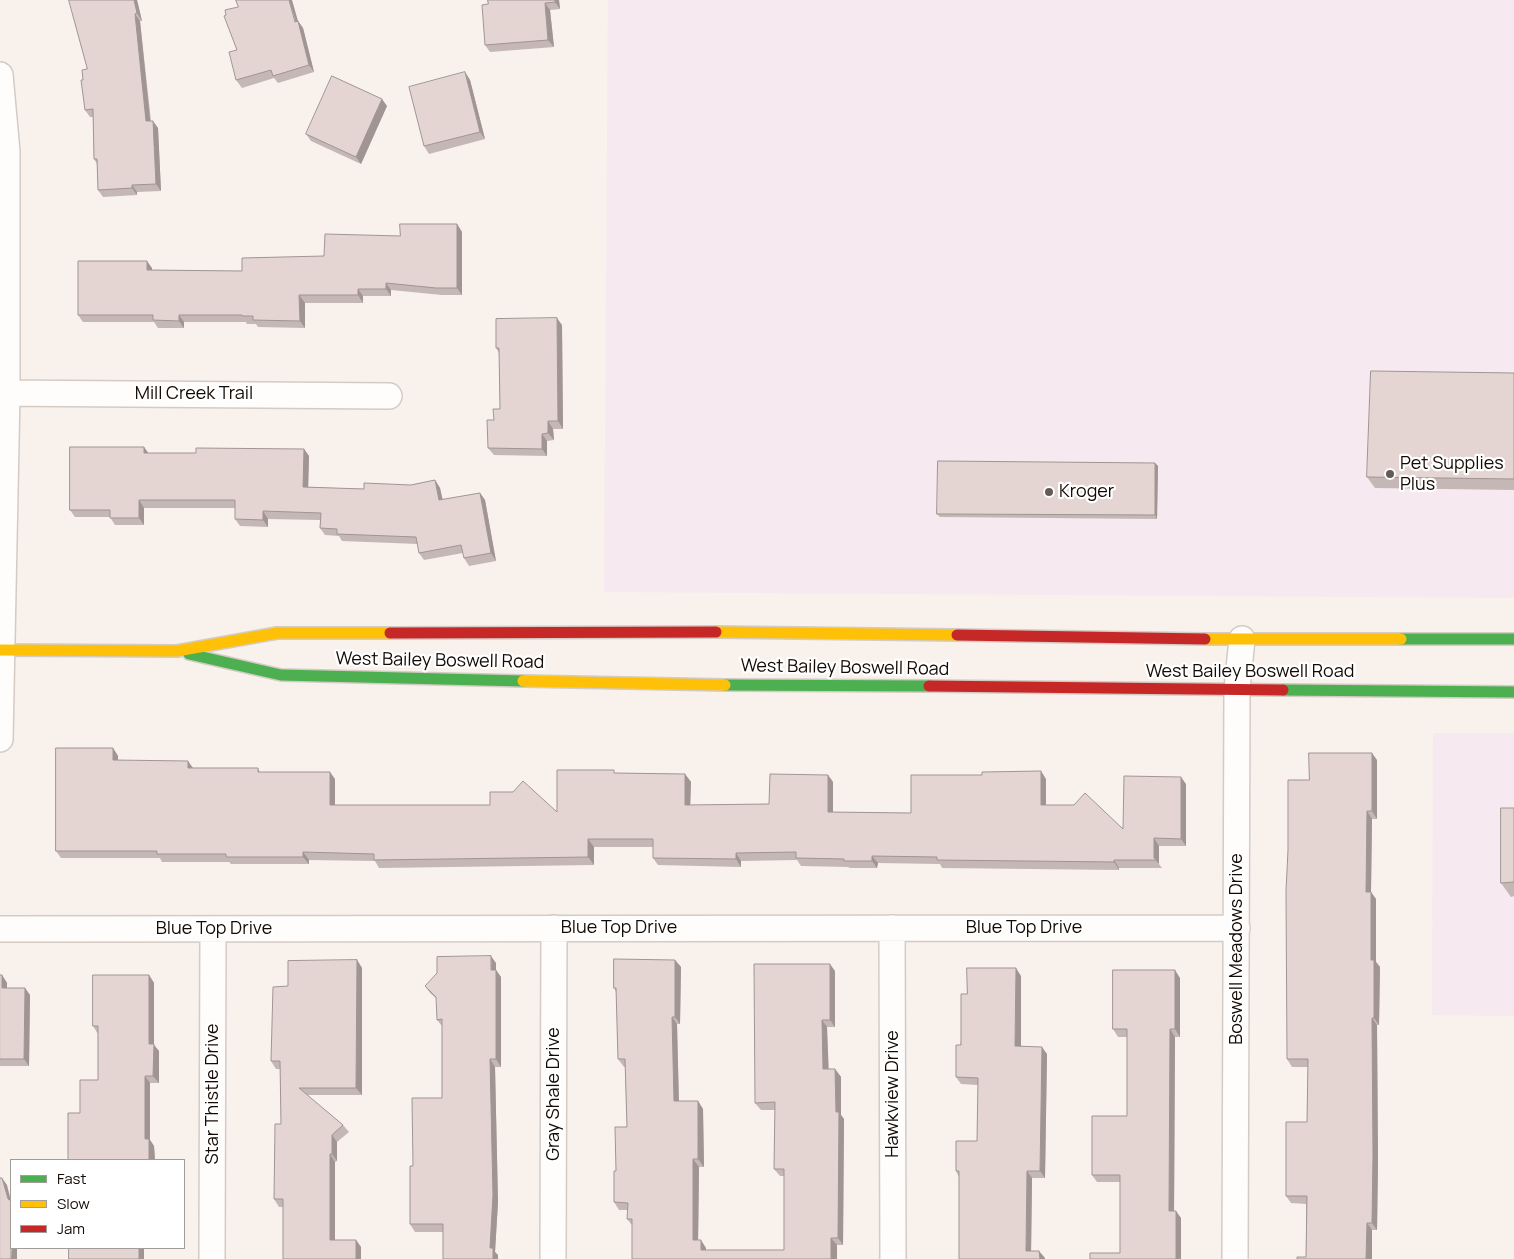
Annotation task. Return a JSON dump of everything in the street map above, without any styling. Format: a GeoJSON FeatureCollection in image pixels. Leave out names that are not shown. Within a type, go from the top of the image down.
{"type":"FeatureCollection","features":[{"type":"Feature","properties":{"kind":"main road","name":"West Bailey Boswell Road"},"geometry":{"type":"LineString","coordinates":[[1,650],[178,651],[277,633],[678,632],[1242,639],[1514,639]]}},
{"type":"Feature","properties":{"kind":"main road","name":"West Bailey Boswell Road"},"geometry":{"type":"LineString","coordinates":[[178,651],[281,674],[672,684],[1514,692]]}},
{"type":"Feature","properties":{"kind":"street"},"geometry":{"type":"LineString","coordinates":[[0,74],[7,152],[0,739]]}},
{"type":"Feature","properties":{"kind":"street","name":"Mill Creek Trail"},"geometry":{"type":"LineString","coordinates":[[4,393],[389,396]]}},
{"type":"Feature","properties":{"kind":"street","name":"Boswell Meadows Drive"},"geometry":{"type":"LineString","coordinates":[[1235,1259],[1238,689],[1242,639]]}},
{"type":"Feature","properties":{"kind":"street","name":"Gray Shale Drive"},"geometry":{"type":"LineString","coordinates":[[553,1259],[554,928]]}},
{"type":"Feature","properties":{"kind":"street","name":"Hawkview Drive"},"geometry":{"type":"LineString","coordinates":[[892,928],[893,1259]]}},
{"type":"Feature","properties":{"kind":"street","name":"Blue Top Drive"},"geometry":{"type":"LineString","coordinates":[[0,929],[1238,928]]}},
{"type":"Feature","properties":{"kind":"street","name":"Star Thistle Drive"},"geometry":{"type":"LineString","coordinates":[[212,1259],[213,929]]}},
{"type":"Feature","properties":{"kind":"shaded area"},"geometry":{"type":"Polygon","coordinates":[[[608,0],[1514,0],[1514,598],[604,592],[608,0]]]}},
{"type":"Feature","properties":{"kind":"shaded area"},"geometry":{"type":"Polygon","coordinates":[[[1433,733],[1514,733],[1514,1016],[1432,1015],[1433,733]]]}},
{"type":"Feature","properties":{"kind":"building"},"geometry":{"type":"Polygon","coordinates":[[[69,0],[134,0],[137,13],[135,14],[146,121],[153,121],[156,184],[132,185],[132,188],[98,190],[97,159],[94,159],[93,109],[85,110],[81,80],[83,80],[82,70],[87,69],[69,0]]]}},
{"type":"Feature","properties":{"kind":"building"},"geometry":{"type":"Polygon","coordinates":[[[236,0],[289,0],[295,22],[298,21],[309,65],[273,76],[271,70],[236,80],[229,52],[237,50],[224,16],[226,15],[225,10],[238,7],[236,0]]]}},
{"type":"Feature","properties":{"kind":"building"},"geometry":{"type":"Polygon","coordinates":[[[488,0],[555,0],[555,2],[545,3],[548,40],[485,45],[482,5],[488,4],[488,0]]]}},
{"type":"Feature","properties":{"kind":"building"},"geometry":{"type":"Polygon","coordinates":[[[465,72],[480,132],[424,146],[409,87],[465,72]]]}},
{"type":"Feature","properties":{"kind":"building"},"geometry":{"type":"Polygon","coordinates":[[[332,76],[382,99],[356,157],[306,134],[332,76]]]}},
{"type":"Feature","properties":{"kind":"building"},"geometry":{"type":"Polygon","coordinates":[[[400,224],[457,224],[457,288],[386,283],[386,289],[358,289],[358,295],[299,295],[300,321],[253,320],[253,316],[242,315],[179,315],[179,321],[153,320],[153,315],[78,315],[78,261],[147,261],[147,270],[242,271],[242,258],[324,256],[325,234],[400,236],[400,224]]]}},
{"type":"Feature","properties":{"kind":"building"},"geometry":{"type":"Polygon","coordinates":[[[557,318],[558,421],[548,421],[548,433],[542,434],[542,449],[488,448],[487,420],[494,420],[493,409],[500,409],[499,348],[496,348],[496,319],[557,318]]]}},
{"type":"Feature","properties":{"kind":"building"},"geometry":{"type":"Polygon","coordinates":[[[1371,371],[1514,373],[1514,479],[1367,477],[1371,371]]]}},
{"type":"Feature","properties":{"kind":"building"},"geometry":{"type":"Polygon","coordinates":[[[70,447],[144,447],[144,453],[196,453],[196,448],[304,449],[303,487],[364,489],[364,483],[411,485],[435,480],[439,500],[480,493],[491,553],[464,558],[461,545],[419,553],[416,537],[337,534],[337,529],[320,528],[321,513],[263,511],[263,520],[235,519],[235,500],[139,500],[139,518],[110,518],[110,510],[70,510],[70,447]]]}},
{"type":"Feature","properties":{"kind":"building","name":"Kroger"},"geometry":{"type":"Polygon","coordinates":[[[938,461],[1155,463],[1155,515],[937,514],[938,461]]]}},
{"type":"Feature","properties":{"kind":"building"},"geometry":{"type":"Polygon","coordinates":[[[56,748],[113,748],[113,760],[188,761],[188,768],[258,768],[258,772],[330,772],[330,805],[490,805],[490,792],[513,792],[523,781],[557,812],[557,770],[614,770],[614,773],[685,774],[685,805],[769,804],[770,774],[828,775],[828,812],[911,813],[911,775],[982,775],[982,772],[1041,771],[1041,805],[1074,805],[1085,793],[1123,829],[1124,776],[1181,777],[1181,839],[1154,838],[1154,858],[1157,860],[1114,860],[1114,862],[937,860],[937,857],[872,856],[872,861],[844,861],[844,859],[796,858],[796,852],[736,853],[736,859],[653,858],[653,839],[588,839],[588,857],[374,860],[374,854],[303,852],[303,857],[226,857],[226,854],[157,854],[157,851],[56,851],[56,748]]]}},
{"type":"Feature","properties":{"kind":"building"},"geometry":{"type":"Polygon","coordinates":[[[1309,753],[1372,753],[1372,811],[1367,811],[1366,892],[1371,892],[1371,960],[1374,960],[1374,1018],[1372,1018],[1373,1155],[1372,1223],[1367,1223],[1366,1259],[1297,1259],[1297,1257],[1306,1257],[1307,1196],[1286,1196],[1286,1122],[1307,1122],[1308,1059],[1287,1059],[1286,891],[1288,780],[1309,780],[1309,753]]]}},
{"type":"Feature","properties":{"kind":"building"},"geometry":{"type":"Polygon","coordinates":[[[1501,808],[1514,808],[1514,882],[1501,883],[1501,808]]]}},
{"type":"Feature","properties":{"kind":"building"},"geometry":{"type":"Polygon","coordinates":[[[491,956],[491,970],[496,970],[496,1059],[490,1059],[493,1195],[490,1248],[493,1248],[493,1259],[443,1259],[443,1224],[410,1224],[410,1166],[413,1166],[412,1098],[442,1098],[442,1019],[437,1020],[436,997],[425,986],[437,973],[437,957],[491,956]]]}},
{"type":"Feature","properties":{"kind":"building"},"geometry":{"type":"Polygon","coordinates":[[[614,959],[675,960],[675,1017],[672,1017],[674,1101],[698,1101],[698,1159],[693,1159],[693,1240],[701,1240],[701,1250],[784,1250],[784,1169],[774,1169],[775,1102],[755,1103],[754,964],[830,964],[830,1020],[822,1020],[823,1069],[835,1069],[836,1112],[839,1112],[838,1238],[831,1238],[831,1259],[632,1259],[632,1219],[627,1219],[628,1203],[614,1202],[614,1171],[616,1171],[615,1127],[627,1127],[625,1059],[618,1059],[614,959]]]}},
{"type":"Feature","properties":{"kind":"building"},"geometry":{"type":"Polygon","coordinates":[[[357,960],[356,1088],[299,1088],[343,1125],[332,1135],[332,1154],[330,1154],[330,1240],[356,1240],[356,1259],[283,1259],[283,1199],[274,1199],[275,1124],[281,1124],[280,1061],[271,1061],[273,987],[288,986],[288,961],[357,960]]]}},
{"type":"Feature","properties":{"kind":"building"},"geometry":{"type":"Polygon","coordinates":[[[967,968],[1016,968],[1015,1046],[1042,1047],[1040,1171],[1027,1171],[1026,1251],[1039,1251],[1040,1259],[959,1259],[959,1171],[956,1171],[956,1141],[977,1141],[978,1078],[956,1077],[956,1045],[961,1045],[961,994],[967,994],[967,968]]]}},
{"type":"Feature","properties":{"kind":"building"},"geometry":{"type":"Polygon","coordinates":[[[1113,970],[1175,970],[1175,1029],[1170,1029],[1169,1211],[1176,1211],[1176,1259],[1090,1259],[1090,1253],[1120,1253],[1120,1175],[1092,1175],[1092,1116],[1127,1116],[1127,1029],[1113,1029],[1113,970]]]}},
{"type":"Feature","properties":{"kind":"building"},"geometry":{"type":"Polygon","coordinates":[[[0,975],[2,975],[2,988],[25,988],[24,1059],[0,1059],[0,975]]]}},
{"type":"Feature","properties":{"kind":"building"},"geometry":{"type":"Polygon","coordinates":[[[93,975],[149,975],[149,1044],[154,1044],[153,1076],[145,1076],[145,1139],[149,1139],[149,1159],[68,1159],[68,1113],[80,1113],[80,1080],[98,1080],[98,1026],[93,1026],[93,975]]]}},
{"type":"Feature","properties":{"kind":"building"},"geometry":{"type":"Polygon","coordinates":[[[0,1178],[2,1178],[10,1200],[11,1259],[0,1259],[0,1178]]]}},
{"type":"Feature","properties":{"kind":"building"},"geometry":{"type":"Polygon","coordinates":[[[69,1249],[139,1249],[139,1259],[69,1259],[69,1249]]]}},
{"type":"Feature","properties":{"kind":"traffic: fast"},"geometry":{"type":"LineString","coordinates":[[1401,639],[1514,639]]}},
{"type":"Feature","properties":{"kind":"traffic: fast"},"geometry":{"type":"LineString","coordinates":[[189,654],[281,675],[523,681]]}},
{"type":"Feature","properties":{"kind":"traffic: fast"},"geometry":{"type":"LineString","coordinates":[[725,685],[929,686]]}},
{"type":"Feature","properties":{"kind":"traffic: fast"},"geometry":{"type":"LineString","coordinates":[[1283,690],[1514,692]]}},
{"type":"Feature","properties":{"kind":"traffic: slow"},"geometry":{"type":"LineString","coordinates":[[716,632],[957,635]]}},
{"type":"Feature","properties":{"kind":"traffic: slow"},"geometry":{"type":"LineString","coordinates":[[0,650],[177,651],[277,633],[390,633]]}},
{"type":"Feature","properties":{"kind":"traffic: slow"},"geometry":{"type":"LineString","coordinates":[[1205,639],[1401,639]]}},
{"type":"Feature","properties":{"kind":"traffic: slow"},"geometry":{"type":"LineString","coordinates":[[523,681],[725,685]]}},
{"type":"Feature","properties":{"kind":"traffic: jam"},"geometry":{"type":"LineString","coordinates":[[390,633],[716,632]]}},
{"type":"Feature","properties":{"kind":"traffic: jam"},"geometry":{"type":"LineString","coordinates":[[957,635],[1205,639]]}},
{"type":"Feature","properties":{"kind":"traffic: jam"},"geometry":{"type":"LineString","coordinates":[[929,686],[1283,690]]}},
{"type":"Feature","properties":{"kind":"place","name":"Pet Supplies Plus"},"geometry":{"type":"Point","coordinates":[1390,474]}},
{"type":"Feature","properties":{"kind":"place","name":"Kroger"},"geometry":{"type":"Point","coordinates":[1049,492]}}]}
